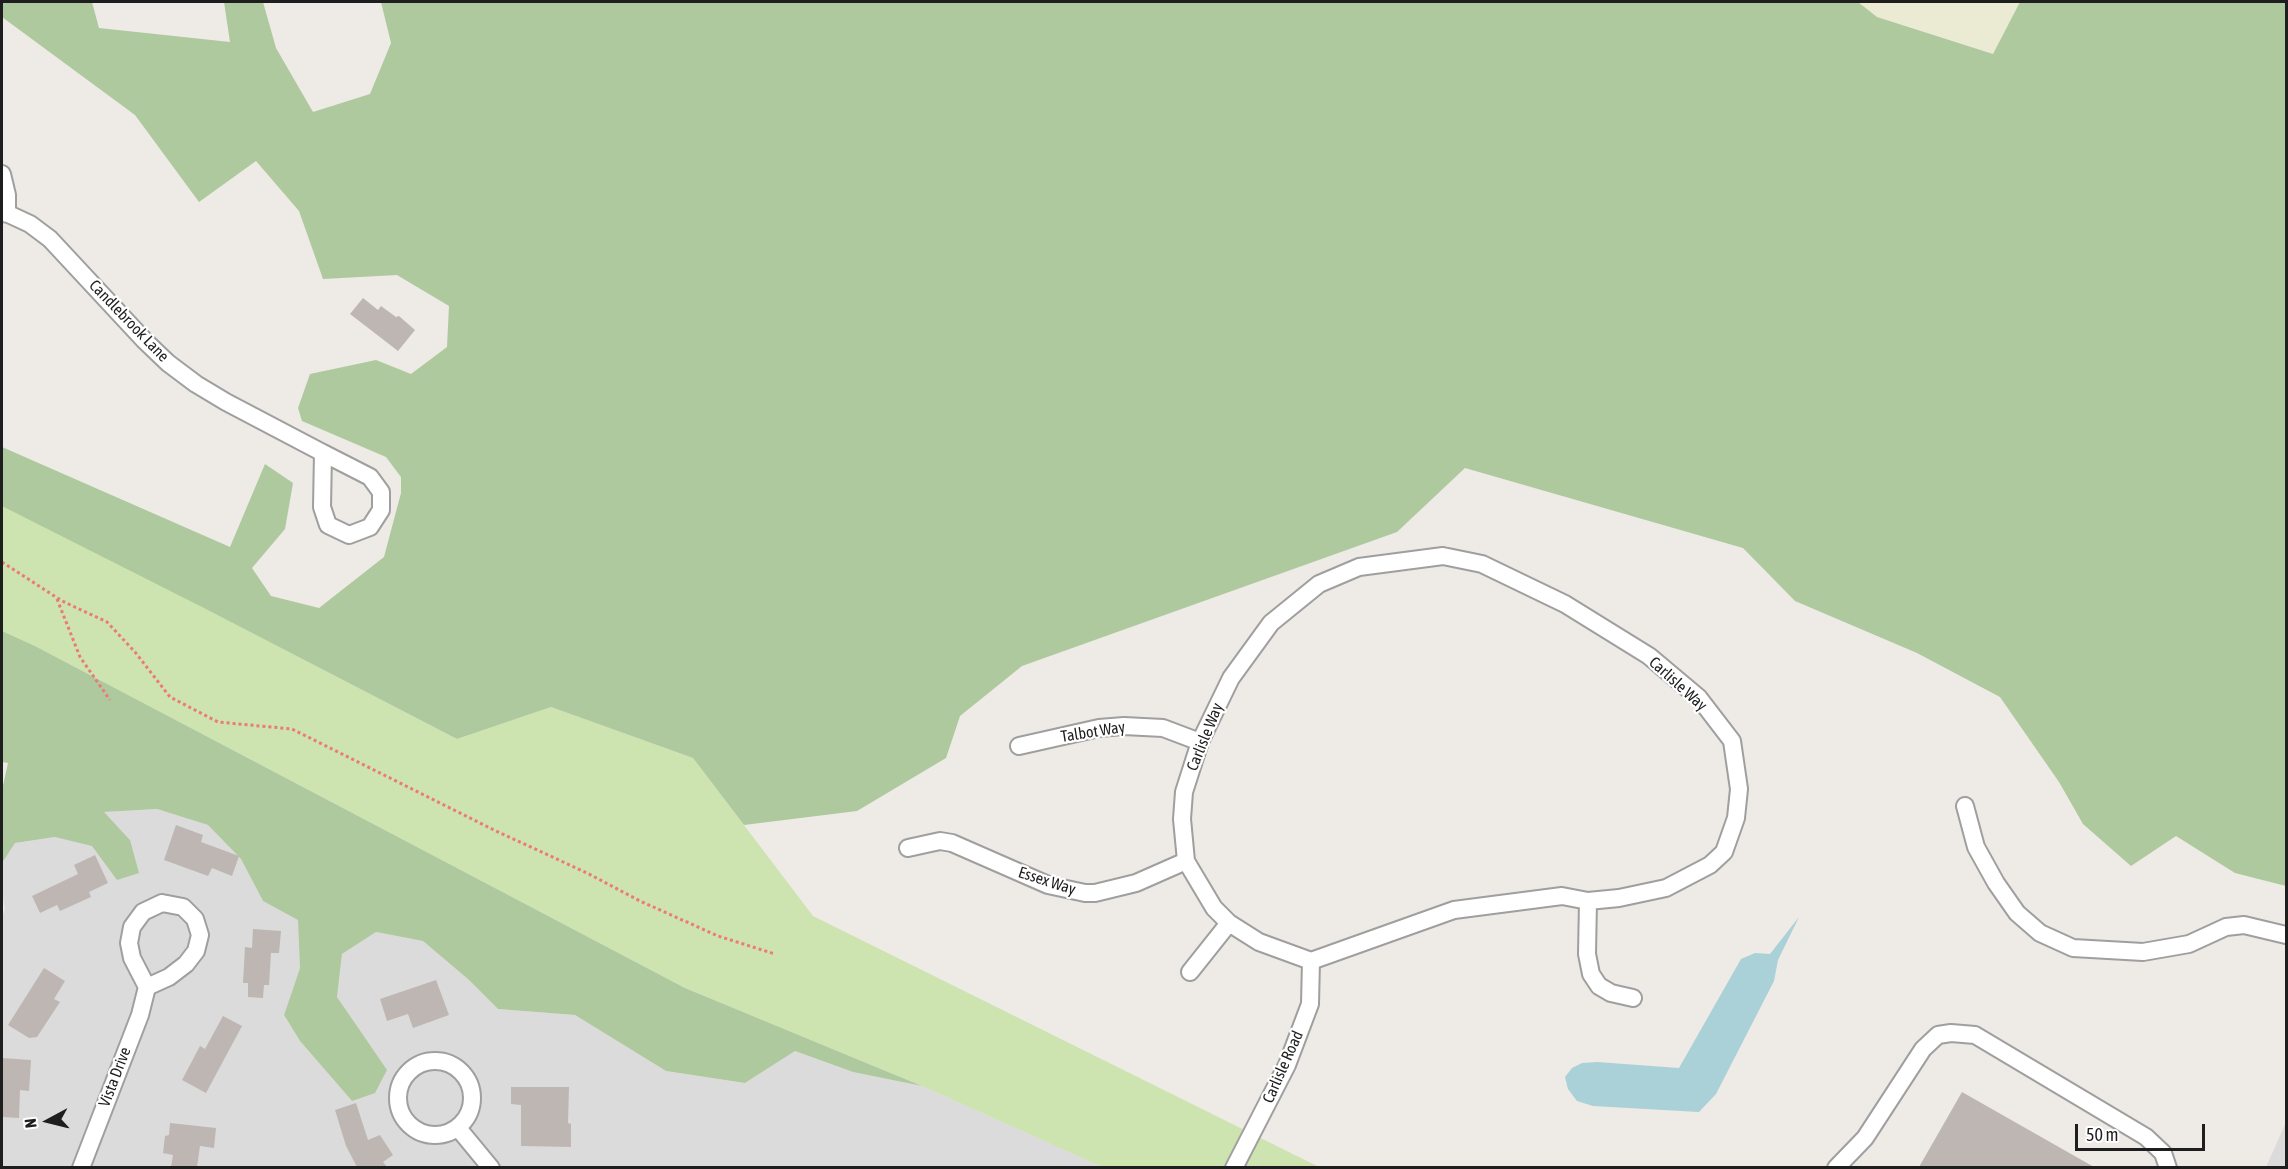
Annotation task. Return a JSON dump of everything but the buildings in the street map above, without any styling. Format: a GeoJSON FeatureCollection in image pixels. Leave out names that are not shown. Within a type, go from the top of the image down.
{"type":"FeatureCollection","features":[{"type":"Feature","properties":{"kind":"street","name":"Candlebrook Lane"},"geometry":{"type":"LineString","coordinates":[[2,174],[7,195],[4,212],[30,224],[50,239],[168,363],[196,384],[226,402],[369,477],[381,492],[381,510],[370,527],[349,535],[328,525],[322,507],[323,453]]}},
{"type":"Feature","properties":{"kind":"street","name":"Carlisle Way"},"geometry":{"type":"LineString","coordinates":[[1443,556],[1482,564],[1565,604],[1649,656],[1698,698],[1732,741],[1739,789],[1736,818],[1724,852],[1710,865],[1666,888],[1619,898],[1588,901],[1562,896],[1454,910],[1311,961],[1259,942],[1229,923],[1214,908],[1186,861],[1182,819],[1184,792],[1200,742],[1231,678],[1271,623],[1318,584],[1359,567],[1443,556]]}},
{"type":"Feature","properties":{"kind":"street","name":"Talbot Way"},"geometry":{"type":"LineString","coordinates":[[1019,746],[1099,728],[1124,726],[1162,728],[1200,742]]}},
{"type":"Feature","properties":{"kind":"street"},"geometry":{"type":"LineString","coordinates":[[1965,806],[1977,846],[1996,883],[2017,913],[2040,933],[2073,948],[2143,952],[2189,944],[2226,927],[2244,925],[2286,935]]}},
{"type":"Feature","properties":{"kind":"street","name":"Essex Way"},"geometry":{"type":"LineString","coordinates":[[908,848],[940,841],[952,843],[1048,885],[1085,893],[1095,893],[1136,883],[1186,861]]}},
{"type":"Feature","properties":{"kind":"street"},"geometry":{"type":"LineString","coordinates":[[1588,901],[1587,954],[1591,974],[1599,986],[1611,993],[1633,998]]}},
{"type":"Feature","properties":{"kind":"street"},"geometry":{"type":"LineString","coordinates":[[162,903],[183,907],[195,919],[200,935],[196,951],[186,964],[169,977],[147,987],[132,958],[129,943],[132,927],[143,912],[162,903]]}},
{"type":"Feature","properties":{"kind":"street"},"geometry":{"type":"LineString","coordinates":[[1190,972],[1229,923]]}},
{"type":"Feature","properties":{"kind":"street","name":"Carlisle Road"},"geometry":{"type":"LineString","coordinates":[[1234,1167],[1287,1065],[1311,1004],[1311,961]]}},
{"type":"Feature","properties":{"kind":"street","name":"Vista Drive"},"geometry":{"type":"LineString","coordinates":[[81,1167],[140,1015],[147,987]]}},
{"type":"Feature","properties":{"kind":"street"},"geometry":{"type":"LineString","coordinates":[[1836,1167],[1865,1138],[1923,1049],[1938,1035],[1951,1033],[1975,1035],[2146,1137],[2163,1153],[2168,1167]]}},
{"type":"Feature","properties":{"kind":"street"},"geometry":{"type":"LineString","coordinates":[[432,1061],[454,1066],[463,1074],[472,1096],[471,1108],[466,1119],[458,1128],[447,1134],[434,1136],[421,1134],[410,1127],[402,1117],[398,1104],[398,1092],[402,1079],[410,1070],[432,1061]]}},
{"type":"Feature","properties":{"kind":"street"},"geometry":{"type":"LineString","coordinates":[[458,1128],[491,1167]]}},
{"type":"Feature","properties":{"kind":"path"},"geometry":{"type":"LineString","coordinates":[[2,562],[56,597],[107,622],[135,652],[170,697],[218,722],[292,729],[640,901],[718,936],[775,954]]}},
{"type":"Feature","properties":{"kind":"path"},"geometry":{"type":"LineString","coordinates":[[56,597],[80,657],[110,700]]}},
{"type":"Feature","properties":{"kind":"shaded area"},"geometry":{"type":"Polygon","coordinates":[[[157,809],[208,825],[241,859],[263,901],[299,919],[300,968],[284,1015],[300,1041],[352,1101],[360,1033],[337,997],[342,954],[376,932],[423,941],[469,980],[498,1009],[575,1015],[666,1071],[745,1083],[795,1051],[853,1072],[922,1086],[1102,1167],[2,1167],[2,917],[5,909],[2,891],[2,863],[15,843],[55,837],[92,845],[130,840],[103,812],[157,809]]]}},
{"type":"Feature","properties":{"kind":"shaded area"},"geometry":{"type":"Polygon","coordinates":[[[2286,1122],[2286,1167],[2266,1167],[2271,1156],[2286,1122]]]}},
{"type":"Feature","properties":{"kind":"green space"},"geometry":{"type":"Polygon","coordinates":[[[2,2],[92,2],[99,28],[230,42],[224,2],[263,2],[276,48],[313,112],[370,94],[391,43],[381,2],[1858,2],[1877,17],[1993,54],[2020,2],[2286,2],[2286,886],[2235,873],[2176,836],[2131,866],[2083,824],[2059,782],[2000,697],[1917,653],[1795,601],[1743,548],[1465,468],[1397,532],[1022,666],[960,716],[946,758],[857,811],[744,825],[693,758],[551,707],[457,739],[2,506],[2,447],[230,547],[265,464],[293,483],[285,529],[252,568],[271,596],[319,608],[384,557],[401,493],[401,477],[386,457],[302,421],[298,408],[310,374],[376,360],[411,374],[447,347],[449,306],[397,275],[323,279],[299,211],[256,161],[199,202],[135,115],[2,17],[2,2]]]}},
{"type":"Feature","properties":{"kind":"green space"},"geometry":{"type":"Polygon","coordinates":[[[1858,2],[2020,2],[1994,54],[1877,17],[1858,2]]]}},
{"type":"Feature","properties":{"kind":"green space"},"geometry":{"type":"Polygon","coordinates":[[[2,505],[457,739],[551,707],[693,758],[813,916],[1319,1167],[1102,1167],[922,1086],[685,988],[35,646],[2,631],[2,505]]]}},
{"type":"Feature","properties":{"kind":"green space"},"geometry":{"type":"Polygon","coordinates":[[[2,631],[35,646],[685,988],[922,1086],[853,1072],[795,1051],[745,1083],[666,1071],[575,1015],[498,1009],[469,980],[423,941],[376,932],[342,954],[337,997],[387,1070],[375,1093],[352,1101],[300,1041],[284,1015],[300,968],[298,920],[263,901],[241,859],[208,825],[157,809],[104,812],[130,840],[139,873],[117,880],[92,846],[55,837],[15,843],[2,863],[2,790],[8,763],[2,762],[2,631]]]}},
{"type":"Feature","properties":{"kind":"water"},"geometry":{"type":"Polygon","coordinates":[[[1799,917],[1778,960],[1774,981],[1716,1094],[1699,1112],[1593,1106],[1577,1101],[1568,1089],[1565,1077],[1572,1068],[1582,1063],[1679,1068],[1741,959],[1755,953],[1770,954],[1799,917]]]}}]}
